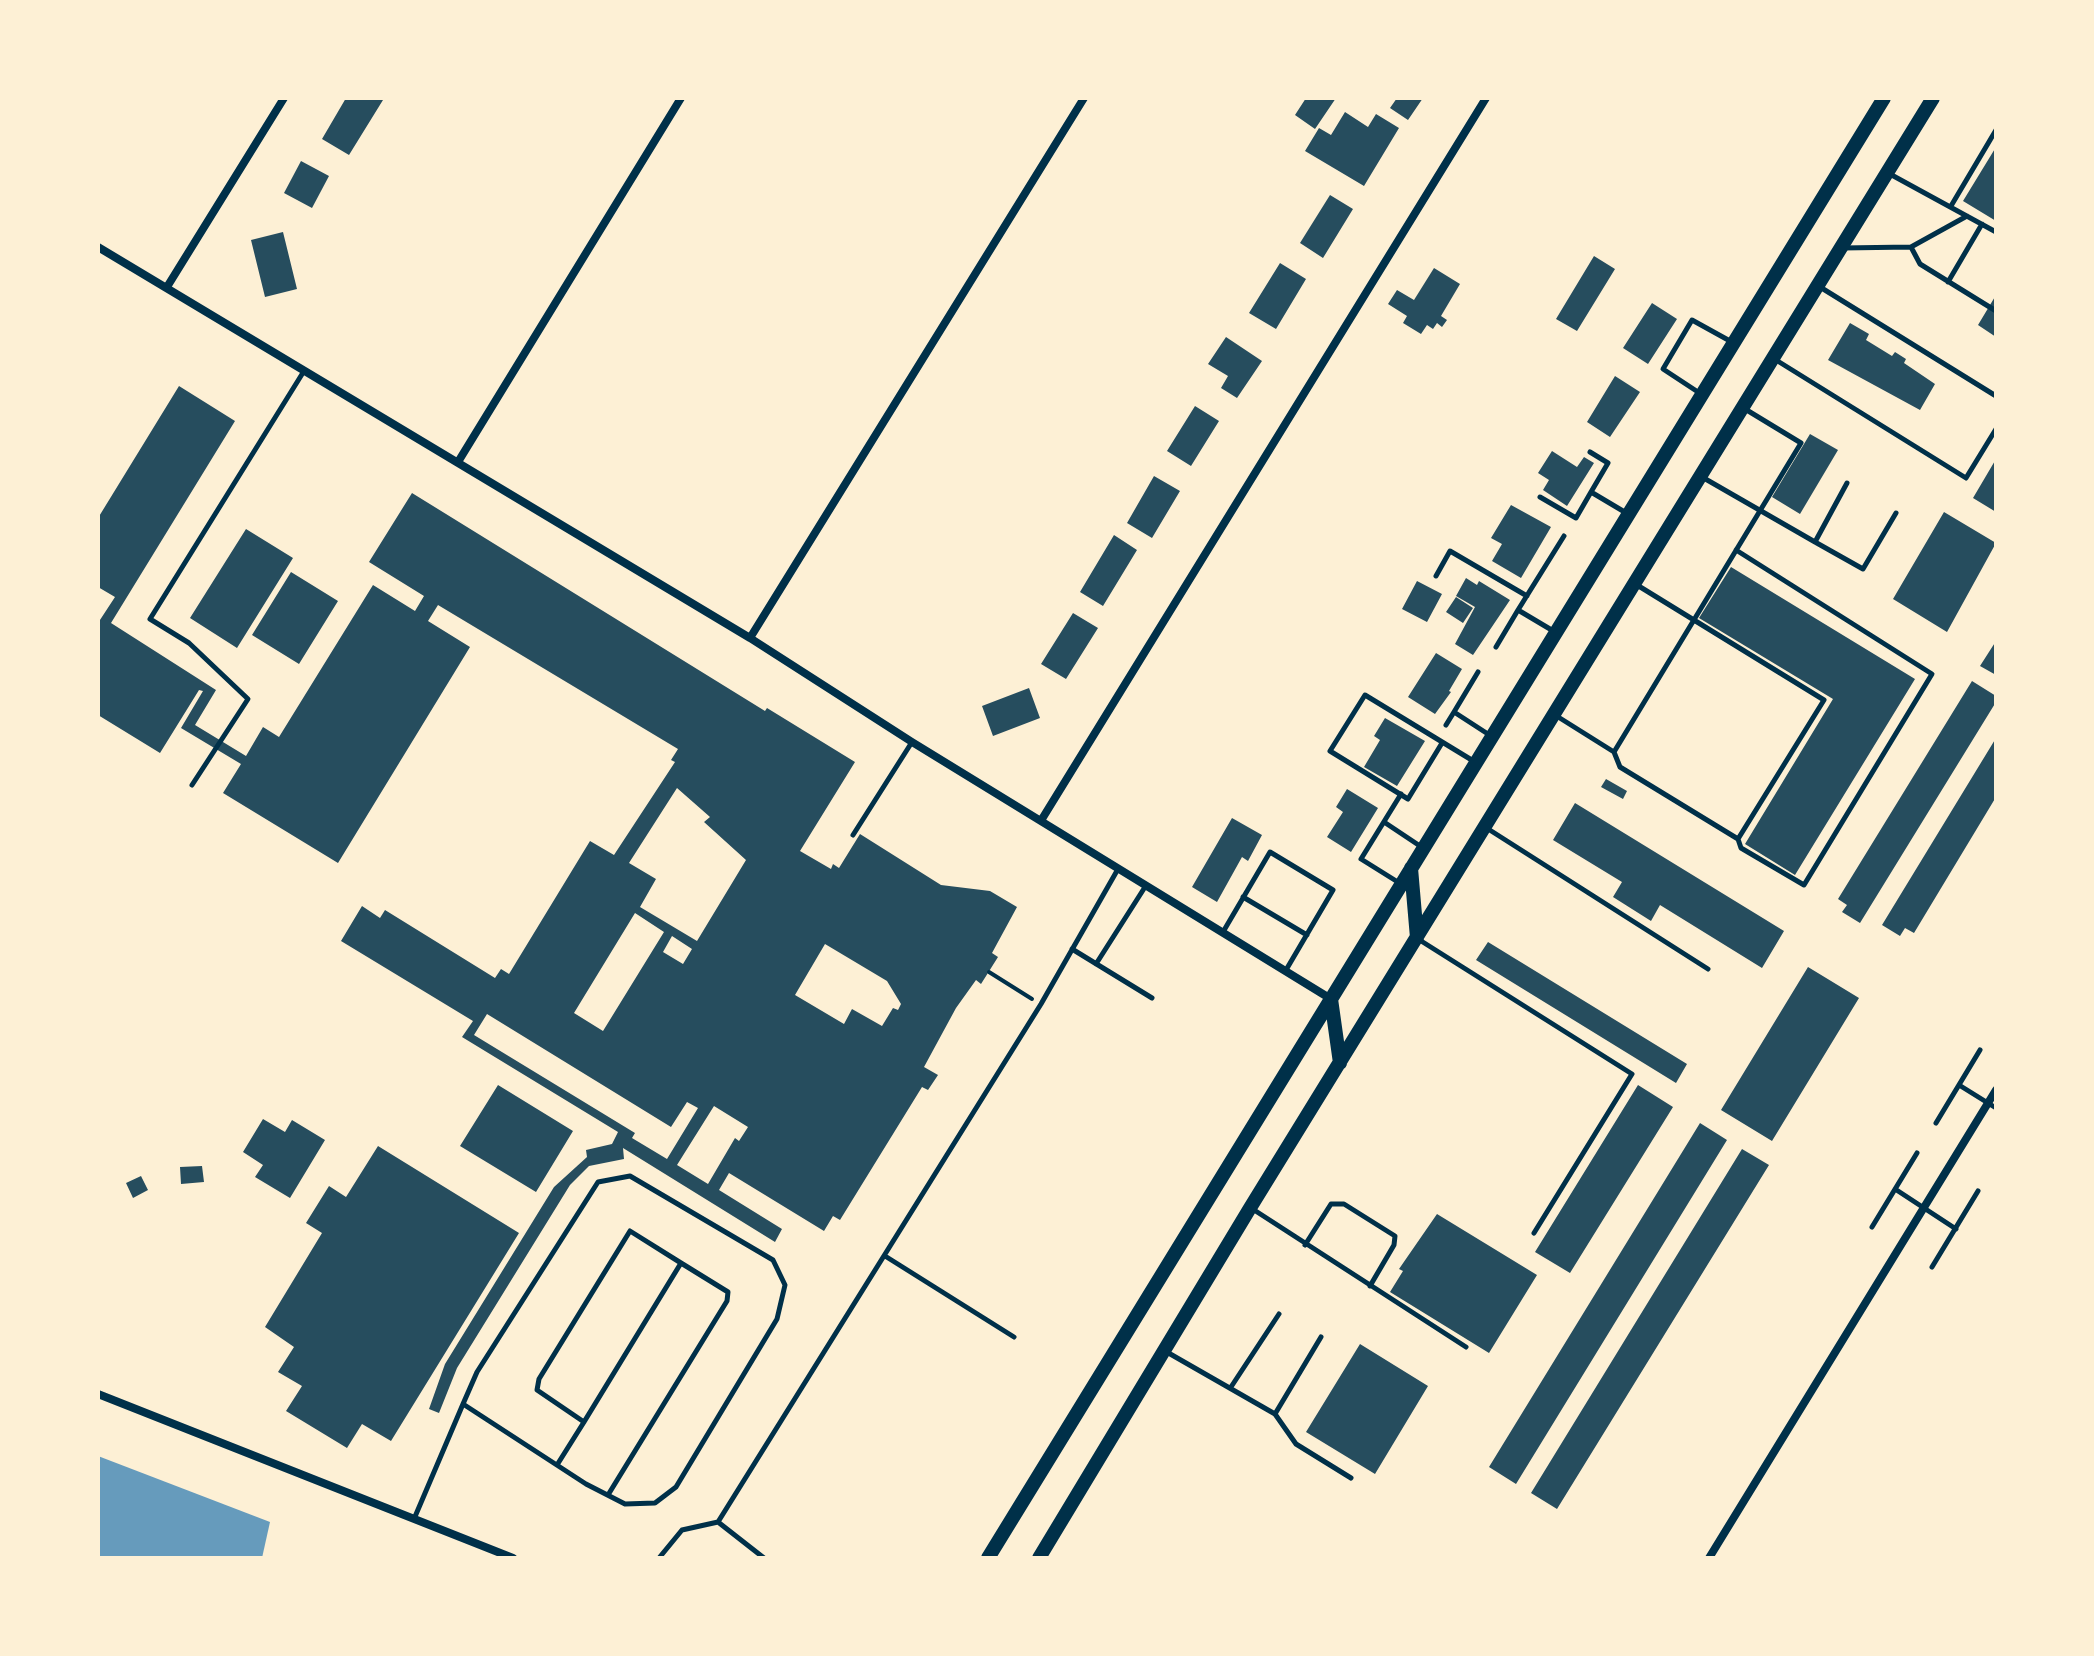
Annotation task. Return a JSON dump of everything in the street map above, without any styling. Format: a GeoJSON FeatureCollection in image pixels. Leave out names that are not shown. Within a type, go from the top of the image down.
{"type":"FeatureCollection","features":[{"type":"Feature","properties":{"kind":"main road"},"geometry":{"type":"LineString","coordinates":[[988,1558],[1884,98]]}},
{"type":"Feature","properties":{"kind":"main road"},"geometry":{"type":"LineString","coordinates":[[1039,1558],[1250,1208],[1745,409],[1933,98]]}},
{"type":"Feature","properties":{"kind":"main road"},"geometry":{"type":"LineString","coordinates":[[1411,868],[1417,938]]}},
{"type":"Feature","properties":{"kind":"main road"},"geometry":{"type":"LineString","coordinates":[[1331,999],[1340,1063]]}},
{"type":"Feature","properties":{"kind":"street"},"geometry":{"type":"LineString","coordinates":[[167,287],[284,98]]}},
{"type":"Feature","properties":{"kind":"street"},"geometry":{"type":"LineString","coordinates":[[458,462],[681,98]]}},
{"type":"Feature","properties":{"kind":"street"},"geometry":{"type":"LineString","coordinates":[[750,638],[1084,98]]}},
{"type":"Feature","properties":{"kind":"street"},"geometry":{"type":"LineString","coordinates":[[1042,819],[1486,98]]}},
{"type":"Feature","properties":{"kind":"street"},"geometry":{"type":"LineString","coordinates":[[98,247],[750,638],[912,742],[1042,819],[1145,887],[1331,999]]}},
{"type":"Feature","properties":{"kind":"street"},"geometry":{"type":"LineString","coordinates":[[1709,1558],[1924,1208],[1992,1106],[1996,1090]]}},
{"type":"Feature","properties":{"kind":"street"},"geometry":{"type":"LineString","coordinates":[[98,1394],[513,1558]]}},
{"type":"Feature","properties":{"kind":"lane"},"geometry":{"type":"LineString","coordinates":[[1951,206],[1996,130]]}},
{"type":"Feature","properties":{"kind":"lane"},"geometry":{"type":"LineString","coordinates":[[1887,173],[1996,232]]}},
{"type":"Feature","properties":{"kind":"lane"},"geometry":{"type":"LineString","coordinates":[[1841,248],[1911,247],[1967,216]]}},
{"type":"Feature","properties":{"kind":"lane"},"geometry":{"type":"LineString","coordinates":[[1948,282],[1982,224]]}},
{"type":"Feature","properties":{"kind":"lane"},"geometry":{"type":"LineString","coordinates":[[1911,247],[1920,264],[1996,311]]}},
{"type":"Feature","properties":{"kind":"lane"},"geometry":{"type":"LineString","coordinates":[[1819,286],[1996,396]]}},
{"type":"Feature","properties":{"kind":"lane"},"geometry":{"type":"LineString","coordinates":[[1702,394],[1663,369],[1692,320],[1733,343]]}},
{"type":"Feature","properties":{"kind":"lane"},"geometry":{"type":"LineString","coordinates":[[1775,359],[1966,478],[1996,429]]}},
{"type":"Feature","properties":{"kind":"lane"},"geometry":{"type":"LineString","coordinates":[[192,785],[248,699],[189,643],[150,619],[304,370]]}},
{"type":"Feature","properties":{"kind":"lane"},"geometry":{"type":"LineString","coordinates":[[1614,752],[1801,443],[1745,409]]}},
{"type":"Feature","properties":{"kind":"lane"},"geometry":{"type":"LineString","coordinates":[[1540,497],[1576,518],[1608,463],[1590,452]]}},
{"type":"Feature","properties":{"kind":"lane"},"geometry":{"type":"LineString","coordinates":[[1701,477],[1863,569],[1896,513]]}},
{"type":"Feature","properties":{"kind":"lane"},"geometry":{"type":"LineString","coordinates":[[1815,542],[1847,483]]}},
{"type":"Feature","properties":{"kind":"lane"},"geometry":{"type":"LineString","coordinates":[[1591,492],[1629,514]]}},
{"type":"Feature","properties":{"kind":"lane"},"geometry":{"type":"LineString","coordinates":[[1496,647],[1564,536]]}},
{"type":"Feature","properties":{"kind":"lane"},"geometry":{"type":"LineString","coordinates":[[1555,715],[1614,752],[1620,767],[1738,839],[1741,848],[1804,885],[1932,674],[1736,550]]}},
{"type":"Feature","properties":{"kind":"lane"},"geometry":{"type":"LineString","coordinates":[[1436,576],[1450,551],[1527,596]]}},
{"type":"Feature","properties":{"kind":"lane"},"geometry":{"type":"LineString","coordinates":[[1635,584],[1824,700],[1738,839]]}},
{"type":"Feature","properties":{"kind":"lane"},"geometry":{"type":"LineString","coordinates":[[1518,610],[1556,633]]}},
{"type":"Feature","properties":{"kind":"lane"},"geometry":{"type":"LineString","coordinates":[[1446,725],[1478,672]]}},
{"type":"Feature","properties":{"kind":"lane"},"geometry":{"type":"LineString","coordinates":[[1442,743],[1408,799],[1330,751],[1365,695],[1476,763]]}},
{"type":"Feature","properties":{"kind":"lane"},"geometry":{"type":"LineString","coordinates":[[1454,712],[1492,737]]}},
{"type":"Feature","properties":{"kind":"lane"},"geometry":{"type":"LineString","coordinates":[[853,835],[912,742]]}},
{"type":"Feature","properties":{"kind":"lane"},"geometry":{"type":"LineString","coordinates":[[1401,794],[1361,859],[1401,885]]}},
{"type":"Feature","properties":{"kind":"lane"},"geometry":{"type":"LineString","coordinates":[[1384,822],[1424,848]]}},
{"type":"Feature","properties":{"kind":"lane"},"geometry":{"type":"LineString","coordinates":[[1485,826],[1708,969]]}},
{"type":"Feature","properties":{"kind":"lane"},"geometry":{"type":"LineString","coordinates":[[1222,933],[1270,852],[1333,890],[1286,970]]}},
{"type":"Feature","properties":{"kind":"lane"},"geometry":{"type":"LineString","coordinates":[[659,1558],[682,1530],[718,1522],[1041,1004],[1118,869]]}},
{"type":"Feature","properties":{"kind":"lane"},"geometry":{"type":"LineString","coordinates":[[1096,964],[1145,887]]}},
{"type":"Feature","properties":{"kind":"lane"},"geometry":{"type":"LineString","coordinates":[[1243,897],[1307,935]]}},
{"type":"Feature","properties":{"kind":"lane"},"geometry":{"type":"LineString","coordinates":[[1417,938],[1632,1074],[1534,1233]]}},
{"type":"Feature","properties":{"kind":"lane"},"geometry":{"type":"LineString","coordinates":[[1072,949],[1152,998]]}},
{"type":"Feature","properties":{"kind":"lane"},"geometry":{"type":"LineString","coordinates":[[1936,1123],[1980,1050]]}},
{"type":"Feature","properties":{"kind":"lane"},"geometry":{"type":"LineString","coordinates":[[1959,1085],[1992,1106]]}},
{"type":"Feature","properties":{"kind":"lane"},"geometry":{"type":"LineString","coordinates":[[1872,1227],[1917,1153]]}},
{"type":"Feature","properties":{"kind":"lane"},"geometry":{"type":"LineString","coordinates":[[413,1520],[463,1404],[477,1372],[598,1182],[630,1176],[773,1260],[785,1285],[777,1319],[676,1487],[655,1503],[625,1504],[556,1465],[463,1404]]}},
{"type":"Feature","properties":{"kind":"lane"},"geometry":{"type":"LineString","coordinates":[[1895,1189],[1956,1229]]}},
{"type":"Feature","properties":{"kind":"lane"},"geometry":{"type":"LineString","coordinates":[[1932,1267],[1978,1191]]}},
{"type":"Feature","properties":{"kind":"lane"},"geometry":{"type":"LineString","coordinates":[[1305,1245],[1331,1204],[1344,1204],[1395,1236],[1394,1245],[1370,1286]]}},
{"type":"Feature","properties":{"kind":"lane"},"geometry":{"type":"LineString","coordinates":[[1250,1208],[1466,1347]]}},
{"type":"Feature","properties":{"kind":"lane"},"geometry":{"type":"LineString","coordinates":[[584,1422],[537,1390],[539,1379],[630,1231],[728,1292],[727,1301],[608,1495]]}},
{"type":"Feature","properties":{"kind":"lane"},"geometry":{"type":"LineString","coordinates":[[885,1256],[1014,1337]]}},
{"type":"Feature","properties":{"kind":"lane"},"geometry":{"type":"LineString","coordinates":[[556,1465],[681,1263]]}},
{"type":"Feature","properties":{"kind":"lane"},"geometry":{"type":"LineString","coordinates":[[1231,1387],[1279,1314]]}},
{"type":"Feature","properties":{"kind":"lane"},"geometry":{"type":"LineString","coordinates":[[1275,1414],[1321,1337]]}},
{"type":"Feature","properties":{"kind":"lane"},"geometry":{"type":"LineString","coordinates":[[1164,1351],[1275,1414],[1296,1444],[1351,1478]]}},
{"type":"Feature","properties":{"kind":"lane"},"geometry":{"type":"LineString","coordinates":[[718,1522],[764,1558]]}},
{"type":"Feature","properties":{"kind":"path"},"geometry":{"type":"LineString","coordinates":[[989,972],[1041,1004]]}},
{"type":"Feature","properties":{"kind":"water"},"geometry":{"type":"Polygon","coordinates":[[[98,1456],[270,1522],[262,1558],[98,1558],[98,1456]]]}},
{"type":"Feature","properties":{"kind":"building"},"geometry":{"type":"Polygon","coordinates":[[[346,98],[383,100],[349,155],[322,139],[346,98]]]}},
{"type":"Feature","properties":{"kind":"building"},"geometry":{"type":"Polygon","coordinates":[[[1306,98],[1336,98],[1315,129],[1295,115],[1306,98]]]}},
{"type":"Feature","properties":{"kind":"building"},"geometry":{"type":"Polygon","coordinates":[[[1397,98],[1423,98],[1408,120],[1390,108],[1397,98]]]}},
{"type":"Feature","properties":{"kind":"building"},"geometry":{"type":"Polygon","coordinates":[[[1345,112],[1368,127],[1376,114],[1399,128],[1364,186],[1305,151],[1319,128],[1331,135],[1345,112]]]}},
{"type":"Feature","properties":{"kind":"building"},"geometry":{"type":"Polygon","coordinates":[[[1996,147],[1996,221],[1963,201],[1996,147]]]}},
{"type":"Feature","properties":{"kind":"building"},"geometry":{"type":"Polygon","coordinates":[[[301,161],[329,176],[312,208],[284,193],[301,161]]]}},
{"type":"Feature","properties":{"kind":"building"},"geometry":{"type":"Polygon","coordinates":[[[1330,195],[1353,209],[1323,258],[1300,243],[1330,195]]]}},
{"type":"Feature","properties":{"kind":"building"},"geometry":{"type":"Polygon","coordinates":[[[283,232],[297,289],[265,297],[251,240],[283,232]]]}},
{"type":"Feature","properties":{"kind":"building"},"geometry":{"type":"Polygon","coordinates":[[[1594,256],[1615,269],[1577,331],[1556,319],[1594,256]]]}},
{"type":"Feature","properties":{"kind":"building"},"geometry":{"type":"Polygon","coordinates":[[[1280,263],[1306,279],[1276,329],[1249,313],[1280,263]]]}},
{"type":"Feature","properties":{"kind":"building"},"geometry":{"type":"Polygon","coordinates":[[[1434,268],[1460,284],[1441,316],[1447,320],[1442,327],[1437,323],[1433,329],[1427,325],[1421,334],[1403,323],[1407,316],[1388,304],[1397,290],[1414,300],[1434,268]]]}},
{"type":"Feature","properties":{"kind":"building"},"geometry":{"type":"Polygon","coordinates":[[[1996,295],[1996,337],[1978,325],[1996,295]]]}},
{"type":"Feature","properties":{"kind":"building"},"geometry":{"type":"Polygon","coordinates":[[[1652,303],[1677,319],[1648,364],[1623,348],[1652,303]]]}},
{"type":"Feature","properties":{"kind":"building"},"geometry":{"type":"Polygon","coordinates":[[[1850,323],[1869,334],[1866,340],[1892,356],[1895,352],[1906,359],[1904,363],[1935,384],[1920,410],[1828,360],[1850,323]]]}},
{"type":"Feature","properties":{"kind":"building"},"geometry":{"type":"Polygon","coordinates":[[[1226,337],[1262,361],[1237,398],[1221,388],[1228,376],[1208,364],[1226,337]]]}},
{"type":"Feature","properties":{"kind":"building"},"geometry":{"type":"Polygon","coordinates":[[[1615,376],[1640,392],[1610,437],[1587,422],[1615,376]]]}},
{"type":"Feature","properties":{"kind":"building"},"geometry":{"type":"Polygon","coordinates":[[[179,386],[235,421],[111,623],[216,690],[195,725],[246,756],[263,727],[279,737],[373,585],[415,611],[424,596],[369,562],[412,493],[765,711],[767,708],[855,762],[800,851],[831,869],[833,864],[839,868],[860,834],[941,885],[990,891],[1017,907],[992,953],[998,957],[981,984],[976,980],[956,1008],[924,1067],[938,1075],[928,1090],[922,1087],[840,1220],[833,1216],[824,1231],[729,1173],[719,1190],[782,1229],[775,1242],[623,1148],[624,1159],[589,1166],[570,1185],[457,1368],[439,1413],[429,1409],[445,1364],[554,1187],[587,1157],[586,1150],[612,1144],[618,1132],[462,1037],[473,1021],[341,941],[362,906],[380,918],[385,910],[495,978],[501,969],[509,974],[590,841],[614,855],[675,762],[671,760],[678,749],[438,605],[428,621],[470,647],[338,863],[223,793],[241,764],[181,728],[203,691],[199,690],[160,753],[98,715],[98,623],[115,597],[98,587],[98,518],[179,386]],[[677,788],[629,863],[656,879],[640,907],[697,941],[746,860],[704,822],[710,817],[677,788]],[[635,913],[574,1013],[603,1031],[664,932],[635,913]],[[672,936],[663,952],[683,964],[692,949],[672,936]],[[825,944],[795,995],[844,1024],[852,1009],[882,1026],[893,1008],[898,1010],[901,1004],[887,981],[825,944]],[[487,1014],[474,1035],[635,1133],[632,1138],[667,1159],[698,1108],[687,1102],[671,1127],[487,1014]],[[714,1106],[677,1165],[708,1184],[735,1138],[739,1141],[748,1127],[714,1106]]]}},
{"type":"Feature","properties":{"kind":"building"},"geometry":{"type":"Polygon","coordinates":[[[1195,406],[1219,421],[1191,466],[1167,451],[1195,406]]]}},
{"type":"Feature","properties":{"kind":"building"},"geometry":{"type":"Polygon","coordinates":[[[1810,434],[1838,450],[1800,514],[1772,497],[1810,434]]]}},
{"type":"Feature","properties":{"kind":"building"},"geometry":{"type":"Polygon","coordinates":[[[1552,451],[1577,467],[1584,457],[1594,463],[1567,506],[1543,490],[1549,480],[1538,473],[1552,451]]]}},
{"type":"Feature","properties":{"kind":"building"},"geometry":{"type":"Polygon","coordinates":[[[1996,459],[1996,512],[1973,498],[1996,459]]]}},
{"type":"Feature","properties":{"kind":"building"},"geometry":{"type":"Polygon","coordinates":[[[1154,476],[1180,491],[1152,538],[1127,523],[1154,476]]]}},
{"type":"Feature","properties":{"kind":"building"},"geometry":{"type":"Polygon","coordinates":[[[1511,505],[1551,527],[1521,578],[1492,561],[1502,544],[1491,538],[1511,505]]]}},
{"type":"Feature","properties":{"kind":"building"},"geometry":{"type":"Polygon","coordinates":[[[1944,512],[1996,543],[1947,632],[1893,599],[1944,512]]]}},
{"type":"Feature","properties":{"kind":"building"},"geometry":{"type":"Polygon","coordinates":[[[246,529],[293,558],[237,648],[190,618],[246,529]]]}},
{"type":"Feature","properties":{"kind":"building"},"geometry":{"type":"Polygon","coordinates":[[[1114,535],[1137,550],[1103,606],[1080,592],[1114,535]]]}},
{"type":"Feature","properties":{"kind":"building"},"geometry":{"type":"Polygon","coordinates":[[[1731,567],[1915,679],[1795,875],[1745,844],[1833,699],[1699,618],[1731,567]]]}},
{"type":"Feature","properties":{"kind":"building"},"geometry":{"type":"Polygon","coordinates":[[[291,572],[338,601],[299,664],[252,635],[291,572]]]}},
{"type":"Feature","properties":{"kind":"building"},"geometry":{"type":"Polygon","coordinates":[[[1466,578],[1477,585],[1479,581],[1510,600],[1473,655],[1455,644],[1475,607],[1456,596],[1466,578]]]}},
{"type":"Feature","properties":{"kind":"building"},"geometry":{"type":"Polygon","coordinates":[[[1417,581],[1442,594],[1427,622],[1402,609],[1417,581]]]}},
{"type":"Feature","properties":{"kind":"building"},"geometry":{"type":"Polygon","coordinates":[[[1456,597],[1473,608],[1463,623],[1446,612],[1456,597]]]}},
{"type":"Feature","properties":{"kind":"building"},"geometry":{"type":"Polygon","coordinates":[[[1073,613],[1098,628],[1066,679],[1041,664],[1073,613]]]}},
{"type":"Feature","properties":{"kind":"building"},"geometry":{"type":"Polygon","coordinates":[[[1996,641],[1996,675],[1980,666],[1996,641]]]}},
{"type":"Feature","properties":{"kind":"building"},"geometry":{"type":"Polygon","coordinates":[[[1436,653],[1462,669],[1451,692],[1435,714],[1408,697],[1436,653]]]}},
{"type":"Feature","properties":{"kind":"building"},"geometry":{"type":"Polygon","coordinates":[[[1972,681],[1996,696],[1996,702],[1860,923],[1842,912],[1847,905],[1838,899],[1972,681]]]}},
{"type":"Feature","properties":{"kind":"building"},"geometry":{"type":"Polygon","coordinates":[[[1029,688],[1040,718],[993,736],[982,706],[1029,688]]]}},
{"type":"Feature","properties":{"kind":"building"},"geometry":{"type":"Polygon","coordinates":[[[1385,718],[1425,741],[1397,786],[1364,767],[1380,740],[1374,736],[1385,718]]]}},
{"type":"Feature","properties":{"kind":"building"},"geometry":{"type":"Polygon","coordinates":[[[1996,738],[1996,797],[1914,933],[1905,928],[1900,936],[1882,925],[1996,738]]]}},
{"type":"Feature","properties":{"kind":"building"},"geometry":{"type":"Polygon","coordinates":[[[1606,779],[1627,791],[1623,799],[1601,787],[1606,779]]]}},
{"type":"Feature","properties":{"kind":"building"},"geometry":{"type":"Polygon","coordinates":[[[1347,789],[1378,808],[1351,852],[1327,837],[1343,812],[1336,807],[1347,789]]]}},
{"type":"Feature","properties":{"kind":"building"},"geometry":{"type":"Polygon","coordinates":[[[1575,803],[1784,931],[1762,968],[1660,905],[1651,921],[1613,897],[1622,882],[1553,840],[1575,803]]]}},
{"type":"Feature","properties":{"kind":"building"},"geometry":{"type":"Polygon","coordinates":[[[1232,818],[1262,835],[1248,861],[1242,857],[1217,902],[1192,887],[1232,818]]]}},
{"type":"Feature","properties":{"kind":"building"},"geometry":{"type":"Polygon","coordinates":[[[1488,942],[1687,1064],[1676,1083],[1476,960],[1488,942]]]}},
{"type":"Feature","properties":{"kind":"building"},"geometry":{"type":"Polygon","coordinates":[[[1808,967],[1859,998],[1772,1141],[1721,1110],[1808,967]]]}},
{"type":"Feature","properties":{"kind":"building"},"geometry":{"type":"Polygon","coordinates":[[[498,1085],[573,1131],[536,1192],[460,1146],[498,1085]]]}},
{"type":"Feature","properties":{"kind":"building"},"geometry":{"type":"Polygon","coordinates":[[[1638,1085],[1673,1107],[1570,1273],[1535,1252],[1638,1085]]]}},
{"type":"Feature","properties":{"kind":"building"},"geometry":{"type":"Polygon","coordinates":[[[263,1119],[285,1132],[292,1120],[325,1140],[290,1198],[255,1177],[263,1165],[243,1152],[263,1119]]]}},
{"type":"Feature","properties":{"kind":"building"},"geometry":{"type":"Polygon","coordinates":[[[1700,1123],[1727,1140],[1516,1484],[1489,1467],[1700,1123]]]}},
{"type":"Feature","properties":{"kind":"building"},"geometry":{"type":"Polygon","coordinates":[[[378,1146],[519,1233],[391,1441],[362,1424],[347,1448],[286,1411],[302,1386],[278,1372],[294,1347],[265,1327],[322,1233],[306,1223],[329,1186],[346,1197],[378,1146]]]}},
{"type":"Feature","properties":{"kind":"building"},"geometry":{"type":"Polygon","coordinates":[[[1742,1149],[1769,1165],[1557,1509],[1531,1493],[1742,1149]]]}},
{"type":"Feature","properties":{"kind":"building"},"geometry":{"type":"Polygon","coordinates":[[[202,1166],[204,1182],[181,1184],[180,1167],[202,1166]]]}},
{"type":"Feature","properties":{"kind":"building"},"geometry":{"type":"Polygon","coordinates":[[[141,1176],[148,1190],[133,1198],[126,1183],[141,1176]]]}},
{"type":"Feature","properties":{"kind":"building"},"geometry":{"type":"Polygon","coordinates":[[[1437,1214],[1537,1275],[1489,1353],[1390,1292],[1403,1271],[1399,1269],[1437,1214]]]}},
{"type":"Feature","properties":{"kind":"building"},"geometry":{"type":"Polygon","coordinates":[[[1360,1344],[1428,1386],[1375,1474],[1306,1432],[1360,1344]]]}}]}
